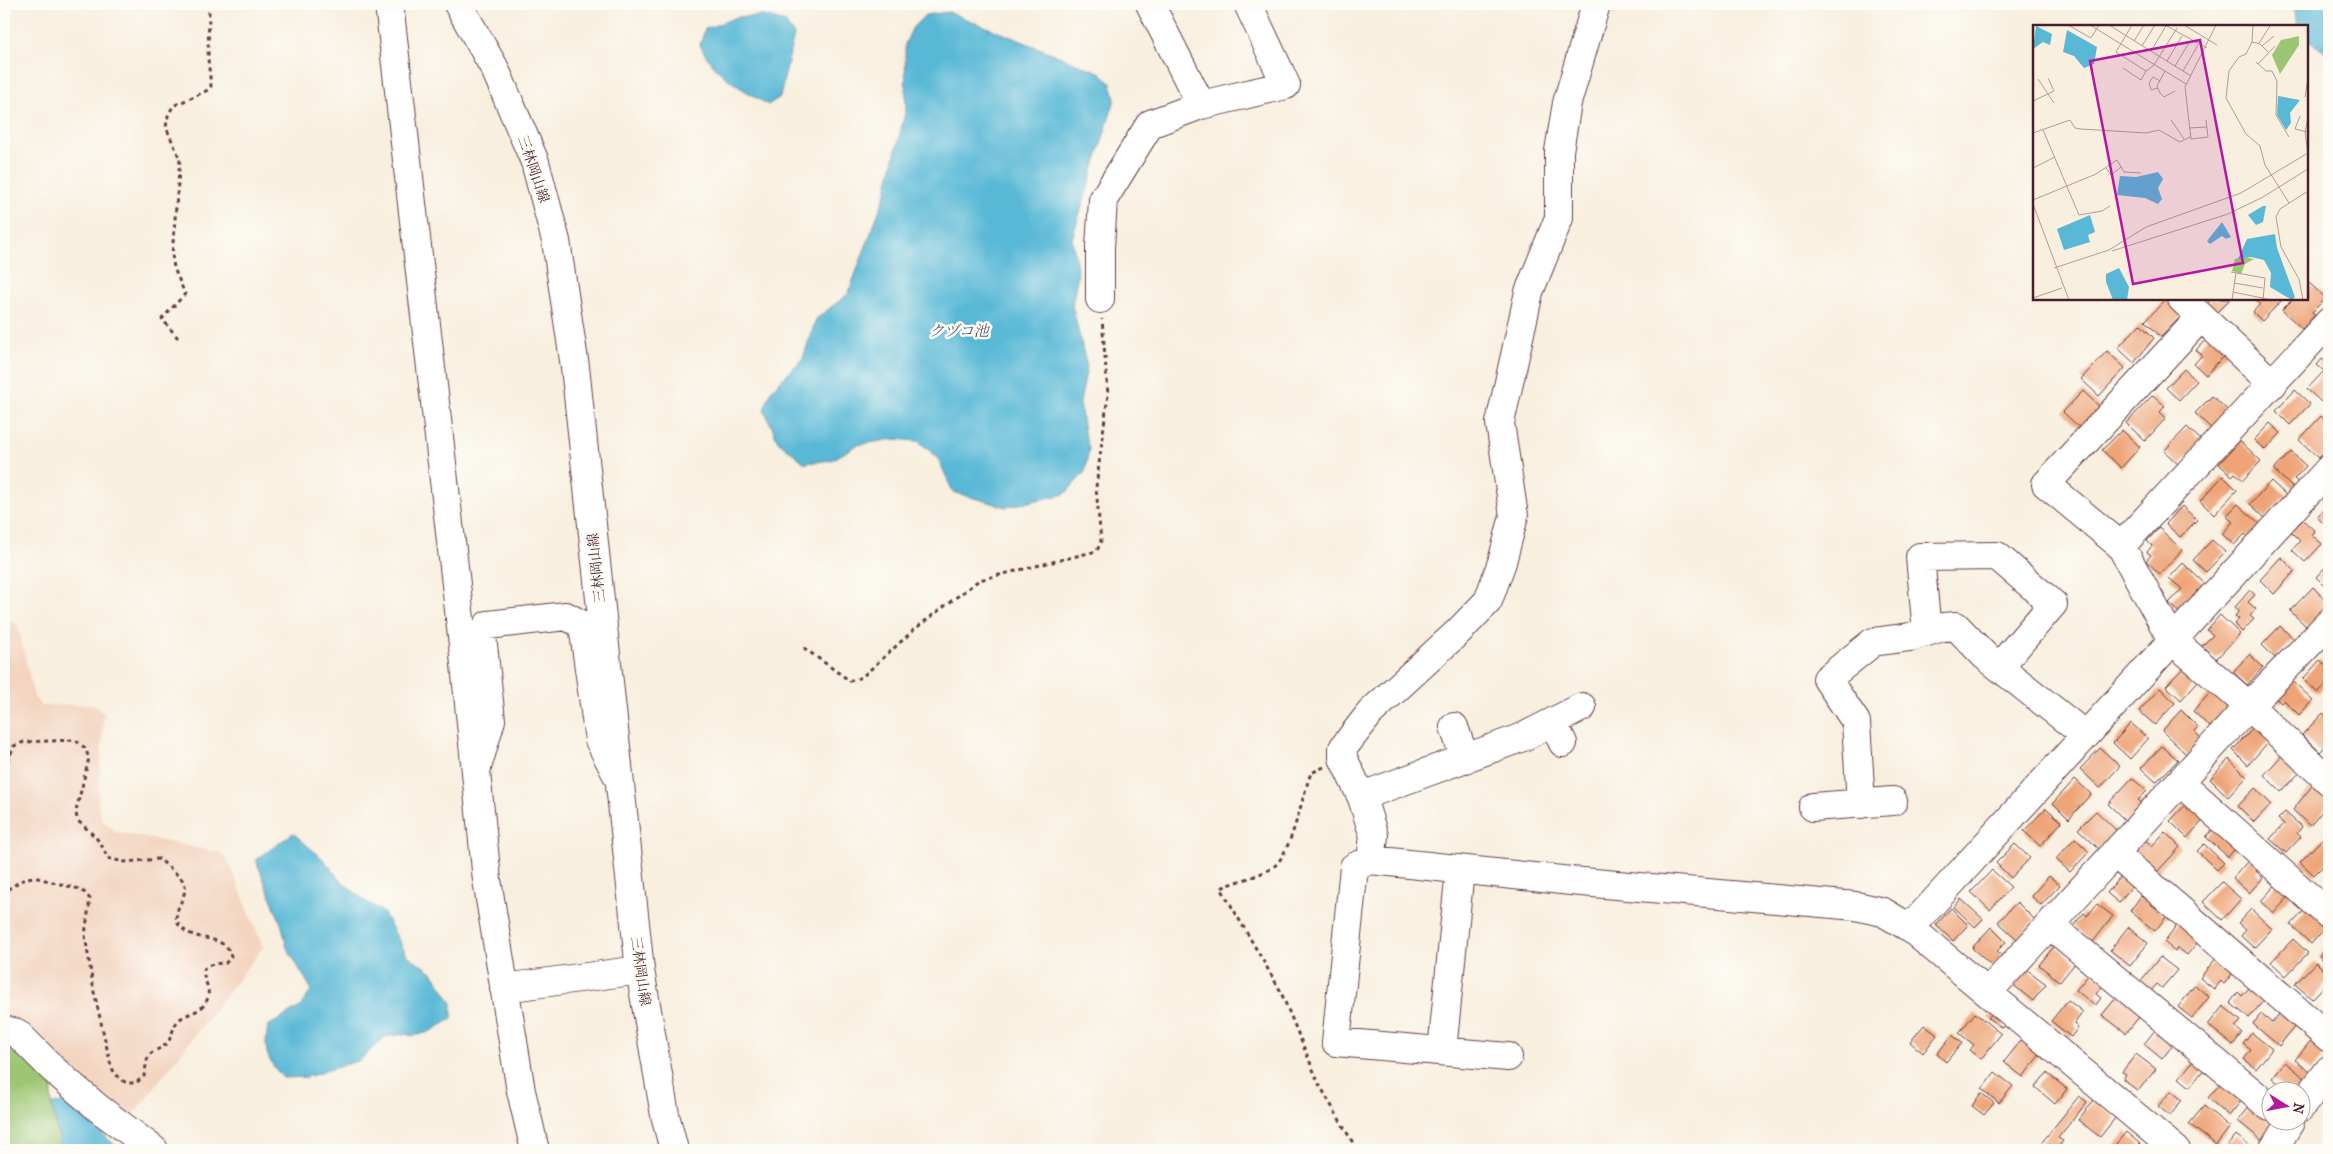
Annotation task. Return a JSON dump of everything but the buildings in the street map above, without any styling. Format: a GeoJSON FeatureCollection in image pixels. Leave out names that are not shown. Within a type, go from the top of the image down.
{"type":"FeatureCollection","features":[{"type":"Feature","properties":{"kind":"street"},"geometry":{"type":"LineString","coordinates":[[389,4],[463,645],[487,880],[521,1091],[534,1150]]}},
{"type":"Feature","properties":{"kind":"street","name":"三林岡山線"},"geometry":{"type":"LineString","coordinates":[[458,4],[495,70],[535,162],[556,241],[575,367],[640,970],[665,1115],[674,1150]]}},
{"type":"Feature","properties":{"kind":"street"},"geometry":{"type":"LineString","coordinates":[[1150,4],[1201,105]]}},
{"type":"Feature","properties":{"kind":"street"},"geometry":{"type":"LineString","coordinates":[[1100,299],[1100,247],[1103,200],[1150,124],[1201,105],[1286,85],[1248,4]]}},
{"type":"Feature","properties":{"kind":"street"},"geometry":{"type":"LineString","coordinates":[[1371,860],[1374,836],[1362,798],[1343,758],[1343,748],[1371,712],[1459,631],[1488,601],[1502,562],[1514,516],[1500,423],[1529,292],[1559,218],[1558,151],[1567,102],[1596,4]]}},
{"type":"Feature","properties":{"kind":"street"},"geometry":{"type":"LineString","coordinates":[[2273,384],[2191,308],[2046,484],[2121,546],[2172,640],[2249,706],[2329,781]]}},
{"type":"Feature","properties":{"kind":"street"},"geometry":{"type":"LineString","coordinates":[[2121,546],[2329,322]]}},
{"type":"Feature","properties":{"kind":"street"},"geometry":{"type":"LineString","coordinates":[[1910,928],[2329,469]]}},
{"type":"Feature","properties":{"kind":"street"},"geometry":{"type":"LineString","coordinates":[[1927,632],[1920,557],[1997,556],[2053,604],[1999,667]]}},
{"type":"Feature","properties":{"kind":"street"},"geometry":{"type":"LineString","coordinates":[[475,775],[491,720],[482,635],[488,625],[566,616],[583,626],[599,740],[618,777]]}},
{"type":"Feature","properties":{"kind":"street"},"geometry":{"type":"LineString","coordinates":[[1861,804],[1867,727],[1856,722],[1827,679],[1873,642],[1910,637],[1956,626],[1985,656],[2085,735]]}},
{"type":"Feature","properties":{"kind":"street"},"geometry":{"type":"LineString","coordinates":[[1988,992],[2249,706],[2326,634]]}},
{"type":"Feature","properties":{"kind":"street"},"geometry":{"type":"LineString","coordinates":[[1362,798],[1373,792],[1523,737],[1558,732],[1582,707]]}},
{"type":"Feature","properties":{"kind":"street"},"geometry":{"type":"LineString","coordinates":[[1454,727],[1465,759]]}},
{"type":"Feature","properties":{"kind":"street"},"geometry":{"type":"LineString","coordinates":[[2180,782],[2329,915]]}},
{"type":"Feature","properties":{"kind":"street"},"geometry":{"type":"LineString","coordinates":[[1813,807],[1893,801]]}},
{"type":"Feature","properties":{"kind":"street"},"geometry":{"type":"LineString","coordinates":[[2114,853],[2329,1038]]}},
{"type":"Feature","properties":{"kind":"street"},"geometry":{"type":"LineString","coordinates":[[1508,1057],[1336,1042],[1354,867],[1371,860],[1460,870],[1856,906],[1883,912],[1910,928],[2176,1150]]}},
{"type":"Feature","properties":{"kind":"street"},"geometry":{"type":"LineString","coordinates":[[1442,1051],[1460,870]]}},
{"type":"Feature","properties":{"kind":"street"},"geometry":{"type":"LineString","coordinates":[[2050,925],[2260,1094]]}},
{"type":"Feature","properties":{"kind":"street"},"geometry":{"type":"LineString","coordinates":[[504,988],[640,970]]}},
{"type":"Feature","properties":{"kind":"street"},"geometry":{"type":"LineString","coordinates":[[4,1030],[17,1033],[54,1070],[98,1108],[154,1150]]}},
{"type":"Feature","properties":{"kind":"street"},"geometry":{"type":"LineString","coordinates":[[2310,1091],[2329,1070]]}},
{"type":"Feature","properties":{"kind":"street"},"geometry":{"type":"LineString","coordinates":[[2273,1150],[2281,1132]]}},
{"type":"Feature","properties":{"kind":"path"},"geometry":{"type":"LineString","coordinates":[[178,338],[162,319],[185,294],[174,268],[172,256],[180,159],[166,127],[168,116],[173,106],[208,90],[211,86],[208,60],[209,9],[207,4]]}},
{"type":"Feature","properties":{"kind":"path"},"geometry":{"type":"LineString","coordinates":[[804,648],[850,681],[862,678],[916,628],[979,580],[1097,551],[1101,541],[1096,487],[1108,395],[1100,299]]}},
{"type":"Feature","properties":{"kind":"path"},"geometry":{"type":"LineString","coordinates":[[4,769],[14,746],[24,742],[75,740],[85,748],[89,758],[76,812],[77,820],[90,829],[105,849],[107,858],[124,862],[159,859],[165,863],[185,884],[185,890],[176,917],[179,926],[194,935],[222,942],[228,948],[231,956],[226,963],[211,963],[203,971],[208,1000],[203,1007],[178,1020],[168,1042],[148,1056],[144,1076],[136,1083],[126,1083],[115,1074],[108,1056],[94,992],[85,935],[90,899],[78,889],[34,877],[26,878],[8,888],[4,886]]}},
{"type":"Feature","properties":{"kind":"path"},"geometry":{"type":"LineString","coordinates":[[1343,758],[1311,773],[1302,796],[1291,841],[1273,867],[1221,888],[1280,990],[1319,1084],[1357,1150]]}},
{"type":"Feature","properties":{"kind":"shaded area"},"geometry":{"type":"Polygon","coordinates":[[[4,618],[18,625],[34,697],[41,706],[93,704],[104,714],[98,806],[102,819],[116,832],[219,852],[228,860],[263,947],[130,1119],[4,1019],[4,618]]]}},
{"type":"Feature","properties":{"kind":"green space"},"geometry":{"type":"Polygon","coordinates":[[[4,1037],[53,1078],[51,1104],[59,1137],[59,1150],[4,1150],[4,1037]]]}},
{"type":"Feature","properties":{"kind":"water"},"geometry":{"type":"Polygon","coordinates":[[[2294,4],[2329,4],[2329,53],[2308,41],[2308,25],[2297,25],[2294,4]]]}},
{"type":"Feature","properties":{"kind":"water","name":"クヅコ池"},"geometry":{"type":"Polygon","coordinates":[[[949,12],[1101,73],[1111,83],[1115,99],[1072,239],[1078,274],[1072,305],[1087,367],[1080,403],[1084,433],[1089,448],[1085,472],[1065,494],[1006,507],[953,492],[938,458],[918,441],[893,439],[857,445],[832,460],[805,463],[778,441],[764,409],[772,389],[803,358],[816,319],[848,294],[885,195],[906,109],[905,44],[913,27],[925,15],[949,12]]]}},
{"type":"Feature","properties":{"kind":"water"},"geometry":{"type":"Polygon","coordinates":[[[764,16],[785,22],[794,35],[780,97],[768,105],[721,73],[706,56],[700,45],[705,29],[737,17],[764,16]]]}},
{"type":"Feature","properties":{"kind":"water"},"geometry":{"type":"Polygon","coordinates":[[[293,833],[324,860],[341,881],[364,900],[383,912],[407,955],[432,972],[442,987],[452,1003],[452,1019],[429,1032],[414,1036],[404,1034],[385,1037],[360,1060],[307,1077],[283,1078],[273,1066],[266,1049],[268,1026],[300,1007],[312,990],[287,948],[282,926],[256,860],[293,833]]]}},
{"type":"Feature","properties":{"kind":"water"},"geometry":{"type":"Polygon","coordinates":[[[69,1103],[122,1150],[59,1150],[59,1137],[51,1104],[69,1103]]]}}]}
